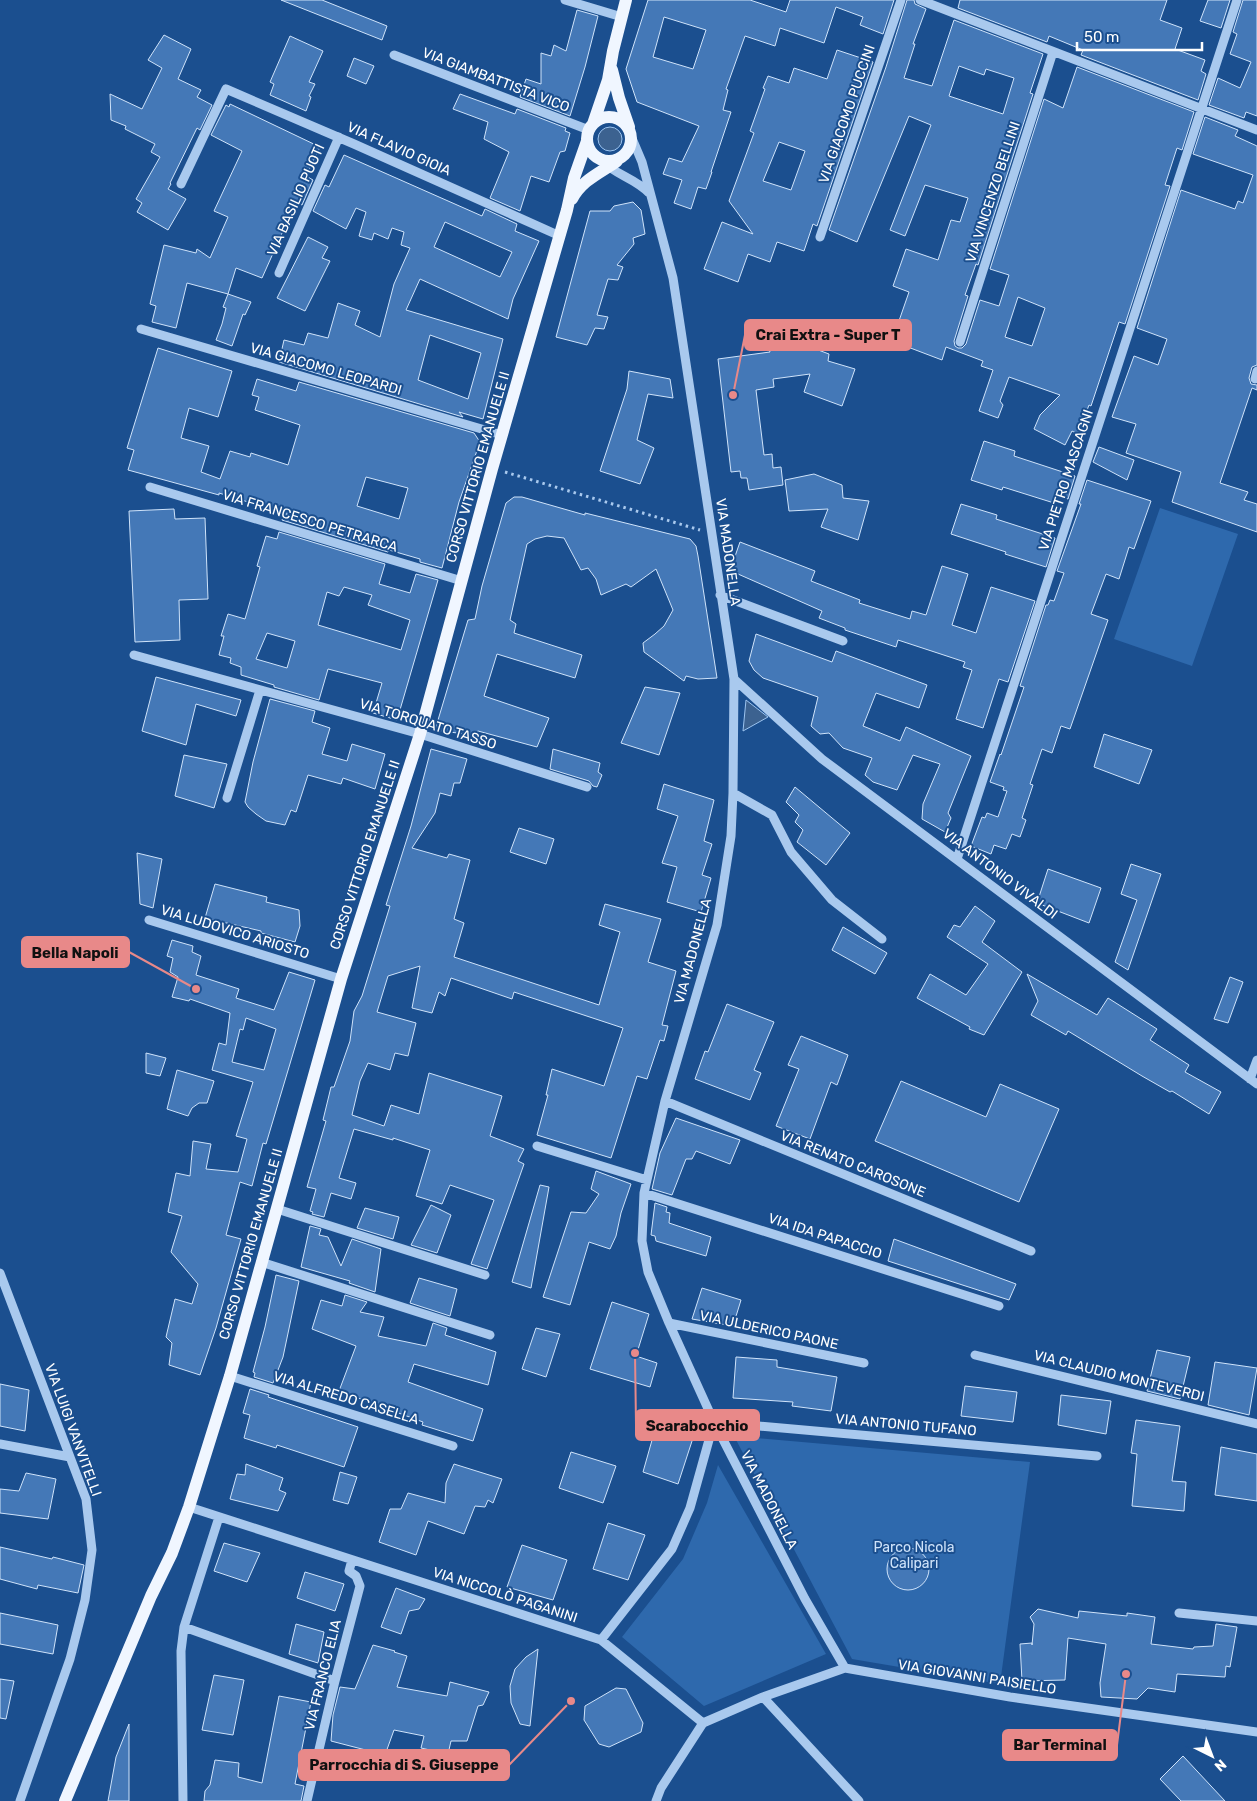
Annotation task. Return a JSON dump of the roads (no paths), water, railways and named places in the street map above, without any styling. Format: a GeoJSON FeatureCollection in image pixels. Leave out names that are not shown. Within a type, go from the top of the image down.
{"type":"FeatureCollection","features":[{"type":"Feature","properties":{"kind":"main road","name":"CORSO VITTORIO EMANUELE II"},"geometry":{"type":"LineString","coordinates":[[65,1801],[149,1602],[172,1553],[189,1508],[230,1376],[341,979],[420,734],[492,468],[560,236],[574,178],[605,91],[626,0]]}},
{"type":"Feature","properties":{"kind":"main road"},"geometry":{"type":"LineString","coordinates":[[612,65],[616,89],[630,132],[629,149],[620,159],[604,164],[591,153],[589,132],[599,119],[613,117],[625,124],[630,132]]}},
{"type":"Feature","properties":{"kind":"main road","name":"CORSO VITTORIO EMANUELE II"},"geometry":{"type":"LineString","coordinates":[[567,210],[576,190],[604,164]]}},
{"type":"Feature","properties":{"kind":"street"},"geometry":{"type":"LineString","coordinates":[[565,0],[622,17]]}},
{"type":"Feature","properties":{"kind":"street","name":"VIA GIACOMO PUCCINI"},"geometry":{"type":"LineString","coordinates":[[820,237],[901,0]]}},
{"type":"Feature","properties":{"kind":"street"},"geometry":{"type":"LineString","coordinates":[[920,0],[1257,130]]}},
{"type":"Feature","properties":{"kind":"street","name":"VIA PIETRO MASCAGNI"},"geometry":{"type":"LineString","coordinates":[[957,859],[1237,0]]}},
{"type":"Feature","properties":{"kind":"street","name":"VIA VINCENZO BELLINI"},"geometry":{"type":"LineString","coordinates":[[960,342],[1053,52]]}},
{"type":"Feature","properties":{"kind":"street","name":"VIA GIAMBATTISTA VICO"},"geometry":{"type":"LineString","coordinates":[[394,55],[589,132]]}},
{"type":"Feature","properties":{"kind":"street","name":"VIA FLAVIO GIOIA"},"geometry":{"type":"LineString","coordinates":[[181,184],[226,89],[560,236]]}},
{"type":"Feature","properties":{"kind":"street","name":"VIA MADONELLA"},"geometry":{"type":"LineString","coordinates":[[630,132],[642,162],[673,278],[734,679],[731,836],[717,925],[665,1101],[644,1193],[642,1241],[648,1272],[714,1422],[805,1598],[844,1668]]}},
{"type":"Feature","properties":{"kind":"street","name":"VIA BASILIO PUOTI"},"geometry":{"type":"LineString","coordinates":[[279,273],[338,137]]}},
{"type":"Feature","properties":{"kind":"street"},"geometry":{"type":"LineString","coordinates":[[604,164],[637,182],[651,195]]}},
{"type":"Feature","properties":{"kind":"street","name":"VIA GIACOMO LEOPARDI"},"geometry":{"type":"LineString","coordinates":[[141,329],[502,435]]}},
{"type":"Feature","properties":{"kind":"street","name":"VIA FRANCESCO PETRARCA"},"geometry":{"type":"LineString","coordinates":[[150,487],[462,581]]}},
{"type":"Feature","properties":{"kind":"street"},"geometry":{"type":"LineString","coordinates":[[720,595],[843,641]]}},
{"type":"Feature","properties":{"kind":"street","name":"VIA TORQUATO TASSO"},"geometry":{"type":"LineString","coordinates":[[134,655],[420,734],[587,787]]}},
{"type":"Feature","properties":{"kind":"street","name":"VIA ANTONIO VIVALDI"},"geometry":{"type":"LineString","coordinates":[[734,679],[822,759],[1254,1081]]}},
{"type":"Feature","properties":{"kind":"street"},"geometry":{"type":"LineString","coordinates":[[227,798],[260,690]]}},
{"type":"Feature","properties":{"kind":"street"},"geometry":{"type":"LineString","coordinates":[[733,794],[772,815],[791,852],[832,900],[882,939]]}},
{"type":"Feature","properties":{"kind":"street","name":"VIA LUDOVICO ARIOSTO"},"geometry":{"type":"LineString","coordinates":[[149,920],[341,979]]}},
{"type":"Feature","properties":{"kind":"street"},"geometry":{"type":"LineString","coordinates":[[1254,1081],[1257,1060]]}},
{"type":"Feature","properties":{"kind":"street","name":"VIA RENATO CAROSONE"},"geometry":{"type":"LineString","coordinates":[[665,1101],[1031,1251]]}},
{"type":"Feature","properties":{"kind":"street"},"geometry":{"type":"LineString","coordinates":[[537,1146],[647,1180]]}},
{"type":"Feature","properties":{"kind":"street","name":"VIA IDA PAPACCIO"},"geometry":{"type":"LineString","coordinates":[[644,1193],[999,1306]]}},
{"type":"Feature","properties":{"kind":"street"},"geometry":{"type":"LineString","coordinates":[[277,1209],[485,1275]]}},
{"type":"Feature","properties":{"kind":"street"},"geometry":{"type":"LineString","coordinates":[[261,1262],[490,1335]]}},
{"type":"Feature","properties":{"kind":"street","name":"VIA LUIGI VANVITELLI"},"geometry":{"type":"LineString","coordinates":[[0,1273],[86,1499],[92,1550],[86,1600],[70,1659],[20,1801]]}},
{"type":"Feature","properties":{"kind":"street","name":"VIA ULDERICO PAONE"},"geometry":{"type":"LineString","coordinates":[[669,1323],[864,1364]]}},
{"type":"Feature","properties":{"kind":"street","name":"VIA CLAUDIO MONTEVERDI"},"geometry":{"type":"LineString","coordinates":[[974,1355],[1257,1424]]}},
{"type":"Feature","properties":{"kind":"street","name":"VIA ALFREDO CASELLA"},"geometry":{"type":"LineString","coordinates":[[230,1376],[453,1446]]}},
{"type":"Feature","properties":{"kind":"street"},"geometry":{"type":"LineString","coordinates":[[600,1640],[672,1549],[690,1508],[714,1422]]}},
{"type":"Feature","properties":{"kind":"street","name":"VIA ANTONIO TUFANO"},"geometry":{"type":"LineString","coordinates":[[714,1422],[1097,1456]]}},
{"type":"Feature","properties":{"kind":"street"},"geometry":{"type":"LineString","coordinates":[[0,1444],[70,1457]]}},
{"type":"Feature","properties":{"kind":"street","name":"VIA NICCOLÒ PAGANINI"},"geometry":{"type":"LineString","coordinates":[[189,1508],[600,1640],[702,1724]]}},
{"type":"Feature","properties":{"kind":"street"},"geometry":{"type":"LineString","coordinates":[[183,1801],[181,1651],[184,1627],[219,1517]]}},
{"type":"Feature","properties":{"kind":"street","name":"VIA FRANCO ELIA"},"geometry":{"type":"LineString","coordinates":[[307,1801],[335,1681],[360,1586],[356,1576],[349,1571],[352,1560]]}},
{"type":"Feature","properties":{"kind":"street"},"geometry":{"type":"LineString","coordinates":[[1179,1613],[1257,1621]]}},
{"type":"Feature","properties":{"kind":"street"},"geometry":{"type":"LineString","coordinates":[[184,1627],[335,1681]]}},
{"type":"Feature","properties":{"kind":"street","name":"VIA GIOVANNI PAISIELLO"},"geometry":{"type":"LineString","coordinates":[[702,1724],[763,1697],[844,1668],[1010,1697],[1257,1732]]}},
{"type":"Feature","properties":{"kind":"street"},"geometry":{"type":"LineString","coordinates":[[763,1697],[859,1801]]}},
{"type":"Feature","properties":{"kind":"street"},"geometry":{"type":"LineString","coordinates":[[656,1801],[660,1788],[702,1724]]}},
{"type":"Feature","properties":{"kind":"place","name":"Crai Extra - Super T"},"geometry":{"type":"Point","coordinates":[733,395]}},
{"type":"Feature","properties":{"kind":"place","name":"Bella Napoli"},"geometry":{"type":"Point","coordinates":[196,989]}},
{"type":"Feature","properties":{"kind":"place","name":"Scarabocchio"},"geometry":{"type":"Point","coordinates":[635,1353]}},
{"type":"Feature","properties":{"kind":"place","name":"Bar Terminal"},"geometry":{"type":"Point","coordinates":[1126,1674]}},
{"type":"Feature","properties":{"kind":"place","name":"Parrocchia di S. Giuseppe"},"geometry":{"type":"Point","coordinates":[571,1701]}},
{"type":"Feature","properties":{"kind":"park label","name":"Parco Nicola Calipari"},"geometry":{"type":"Point","coordinates":[914,1555]}}]}
